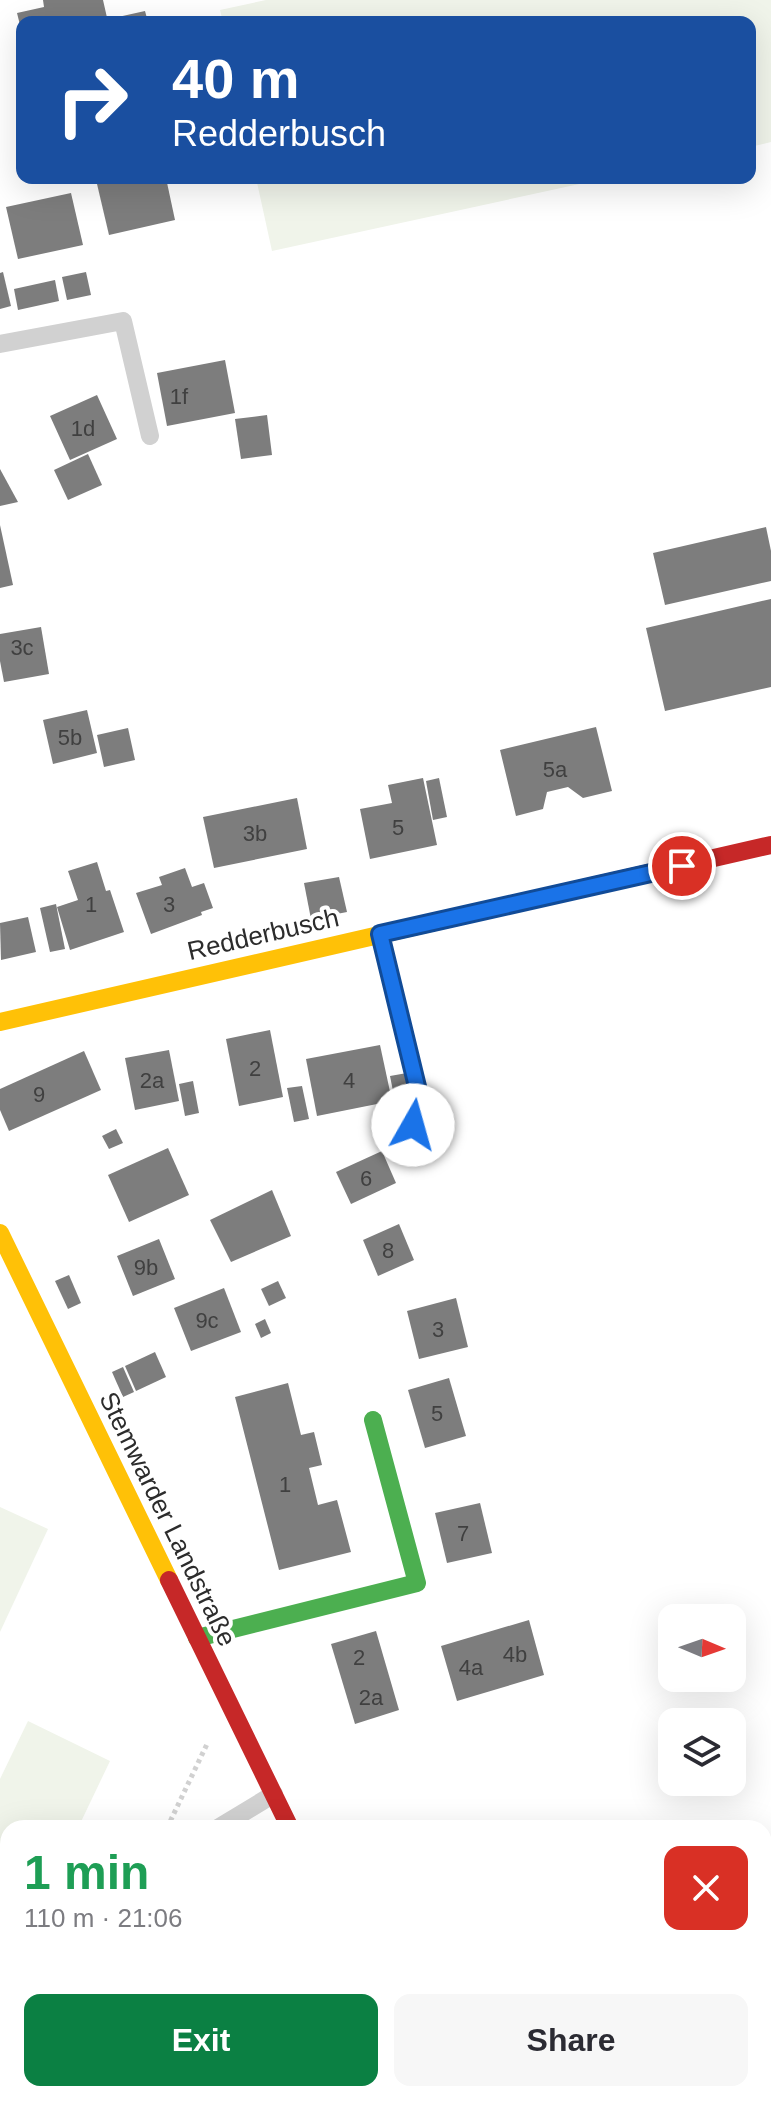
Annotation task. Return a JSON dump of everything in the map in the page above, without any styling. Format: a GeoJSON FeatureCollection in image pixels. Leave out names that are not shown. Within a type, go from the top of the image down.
{"type":"FeatureCollection","features":[{"type":"Feature","properties":{"kind":"street","name":"Redderbusch"},"geometry":{"type":"LineString","coordinates":[[0,1022],[771,845]]}},
{"type":"Feature","properties":{"kind":"street","name":"Stemwarder Landstraße"},"geometry":{"type":"LineString","coordinates":[[0,1233],[286,1820]]}},
{"type":"Feature","properties":{"kind":"street"},"geometry":{"type":"LineString","coordinates":[[197,1638],[417,1583],[373,1420]]}},
{"type":"Feature","properties":{"kind":"lane"},"geometry":{"type":"LineString","coordinates":[[0,344],[123,321],[150,436]]}},
{"type":"Feature","properties":{"kind":"lane"},"geometry":{"type":"LineString","coordinates":[[380,934],[421,1103],[413,1125]]}},
{"type":"Feature","properties":{"kind":"lane"},"geometry":{"type":"LineString","coordinates":[[231,1820],[274,1794]]}},
{"type":"Feature","properties":{"kind":"path"},"geometry":{"type":"LineString","coordinates":[[171,1820],[209,1740]]}},
{"type":"Feature","properties":{"kind":"shaded area"},"geometry":{"type":"Polygon","coordinates":[[[266,0],[771,0],[771,142],[756,146],[756,16],[222,16],[220,10],[266,0]]]}},
{"type":"Feature","properties":{"kind":"shaded area"},"geometry":{"type":"Polygon","coordinates":[[[257,184],[579,184],[272,251],[257,184]]]}},
{"type":"Feature","properties":{"kind":"shaded area"},"geometry":{"type":"Polygon","coordinates":[[[0,1507],[48,1529],[0,1632],[0,1507]]]}},
{"type":"Feature","properties":{"kind":"shaded area"},"geometry":{"type":"Polygon","coordinates":[[[28,1721],[110,1761],[82,1820],[0,1820],[0,1779],[28,1721]]]}},
{"type":"Feature","properties":{"kind":"building"},"geometry":{"type":"Polygon","coordinates":[[[43,0],[103,0],[107,16],[18,16],[17,13],[44,7],[43,0]]]}},
{"type":"Feature","properties":{"kind":"building"},"geometry":{"type":"Polygon","coordinates":[[[145,11],[146,16],[122,16],[145,11]]]}},
{"type":"Feature","properties":{"kind":"building"},"geometry":{"type":"Polygon","coordinates":[[[97,184],[167,184],[175,220],[109,235],[97,184]]]}},
{"type":"Feature","properties":{"kind":"building"},"geometry":{"type":"Polygon","coordinates":[[[71,193],[83,245],[18,259],[6,207],[71,193]]]}},
{"type":"Feature","properties":{"kind":"building"},"geometry":{"type":"Polygon","coordinates":[[[3,272],[11,306],[0,309],[0,273],[3,272]]]}},
{"type":"Feature","properties":{"kind":"building"},"geometry":{"type":"Polygon","coordinates":[[[86,272],[91,295],[67,300],[62,277],[86,272]]]}},
{"type":"Feature","properties":{"kind":"building"},"geometry":{"type":"Polygon","coordinates":[[[55,280],[59,301],[18,310],[14,289],[55,280]]]}},
{"type":"Feature","properties":{"kind":"building"},"geometry":{"type":"Polygon","coordinates":[[[225,360],[235,413],[167,426],[157,373],[225,360]]]}},
{"type":"Feature","properties":{"kind":"building"},"geometry":{"type":"Polygon","coordinates":[[[97,395],[117,439],[70,460],[50,416],[97,395]]]}},
{"type":"Feature","properties":{"kind":"building"},"geometry":{"type":"Polygon","coordinates":[[[267,415],[272,455],[241,459],[235,419],[267,415]]]}},
{"type":"Feature","properties":{"kind":"building"},"geometry":{"type":"Polygon","coordinates":[[[88,454],[102,485],[68,500],[54,470],[88,454]]]}},
{"type":"Feature","properties":{"kind":"building"},"geometry":{"type":"Polygon","coordinates":[[[0,469],[18,502],[0,506],[0,469]]]}},
{"type":"Feature","properties":{"kind":"building"},"geometry":{"type":"Polygon","coordinates":[[[0,525],[13,585],[0,588],[0,525]]]}},
{"type":"Feature","properties":{"kind":"building"},"geometry":{"type":"Polygon","coordinates":[[[766,527],[771,551],[771,581],[665,605],[653,553],[766,527]]]}},
{"type":"Feature","properties":{"kind":"building"},"geometry":{"type":"Polygon","coordinates":[[[771,599],[771,687],[665,711],[646,628],[771,599]]]}},
{"type":"Feature","properties":{"kind":"building"},"geometry":{"type":"Polygon","coordinates":[[[41,627],[49,674],[4,682],[0,634],[41,627]]]}},
{"type":"Feature","properties":{"kind":"building"},"geometry":{"type":"Polygon","coordinates":[[[87,710],[97,753],[53,764],[43,720],[87,710]]]}},
{"type":"Feature","properties":{"kind":"building"},"geometry":{"type":"Polygon","coordinates":[[[596,727],[612,791],[583,798],[568,787],[547,792],[543,809],[516,816],[500,750],[596,727]]]}},
{"type":"Feature","properties":{"kind":"building"},"geometry":{"type":"Polygon","coordinates":[[[128,728],[135,760],[104,767],[97,735],[128,728]]]}},
{"type":"Feature","properties":{"kind":"building"},"geometry":{"type":"Polygon","coordinates":[[[423,778],[437,845],[370,859],[360,809],[392,803],[388,785],[423,778]]]}},
{"type":"Feature","properties":{"kind":"building"},"geometry":{"type":"Polygon","coordinates":[[[439,778],[447,817],[433,820],[426,781],[439,778]]]}},
{"type":"Feature","properties":{"kind":"building"},"geometry":{"type":"Polygon","coordinates":[[[297,798],[307,849],[214,868],[203,817],[297,798]]]}},
{"type":"Feature","properties":{"kind":"building"},"geometry":{"type":"Polygon","coordinates":[[[97,862],[124,932],[70,950],[57,907],[78,900],[68,871],[97,862]]]}},
{"type":"Feature","properties":{"kind":"building"},"geometry":{"type":"Polygon","coordinates":[[[185,868],[192,887],[204,883],[213,908],[151,934],[136,893],[162,885],[159,877],[185,868]]]}},
{"type":"Feature","properties":{"kind":"building"},"geometry":{"type":"Polygon","coordinates":[[[339,877],[347,912],[311,919],[304,883],[339,877]]]}},
{"type":"Feature","properties":{"kind":"building"},"geometry":{"type":"Polygon","coordinates":[[[56,904],[65,949],[50,952],[40,908],[56,904]]]}},
{"type":"Feature","properties":{"kind":"building"},"geometry":{"type":"Polygon","coordinates":[[[28,917],[36,952],[1,960],[0,923],[28,917]]]}},
{"type":"Feature","properties":{"kind":"building"},"geometry":{"type":"Polygon","coordinates":[[[270,1030],[283,1097],[239,1106],[226,1039],[270,1030]]]}},
{"type":"Feature","properties":{"kind":"building"},"geometry":{"type":"Polygon","coordinates":[[[380,1045],[392,1101],[317,1116],[306,1059],[380,1045]]]}},
{"type":"Feature","properties":{"kind":"building"},"geometry":{"type":"Polygon","coordinates":[[[169,1050],[179,1101],[135,1110],[125,1058],[169,1050]]]}},
{"type":"Feature","properties":{"kind":"building"},"geometry":{"type":"Polygon","coordinates":[[[84,1051],[101,1090],[9,1131],[0,1110],[0,1089],[84,1051]]]}},
{"type":"Feature","properties":{"kind":"building"},"geometry":{"type":"Polygon","coordinates":[[[407,1073],[413,1103],[396,1106],[390,1076],[407,1073]]]}},
{"type":"Feature","properties":{"kind":"building"},"geometry":{"type":"Polygon","coordinates":[[[193,1081],[199,1113],[185,1116],[179,1084],[193,1081]]]}},
{"type":"Feature","properties":{"kind":"building"},"geometry":{"type":"Polygon","coordinates":[[[302,1086],[309,1119],[294,1122],[287,1088],[302,1086]]]}},
{"type":"Feature","properties":{"kind":"building"},"geometry":{"type":"Polygon","coordinates":[[[116,1129],[123,1143],[109,1149],[102,1136],[116,1129]]]}},
{"type":"Feature","properties":{"kind":"building"},"geometry":{"type":"Polygon","coordinates":[[[168,1148],[189,1195],[129,1222],[108,1175],[168,1148]]]}},
{"type":"Feature","properties":{"kind":"building"},"geometry":{"type":"Polygon","coordinates":[[[382,1151],[396,1183],[351,1204],[336,1172],[382,1151]]]}},
{"type":"Feature","properties":{"kind":"building"},"geometry":{"type":"Polygon","coordinates":[[[272,1190],[291,1236],[231,1262],[210,1220],[272,1190]]]}},
{"type":"Feature","properties":{"kind":"building"},"geometry":{"type":"Polygon","coordinates":[[[399,1224],[414,1260],[378,1276],[363,1240],[399,1224]]]}},
{"type":"Feature","properties":{"kind":"building"},"geometry":{"type":"Polygon","coordinates":[[[159,1239],[175,1279],[133,1296],[117,1256],[159,1239]]]}},
{"type":"Feature","properties":{"kind":"building"},"geometry":{"type":"Polygon","coordinates":[[[69,1275],[81,1303],[68,1309],[55,1281],[69,1275]]]}},
{"type":"Feature","properties":{"kind":"building"},"geometry":{"type":"Polygon","coordinates":[[[278,1281],[286,1298],[269,1306],[261,1289],[278,1281]]]}},
{"type":"Feature","properties":{"kind":"building"},"geometry":{"type":"Polygon","coordinates":[[[224,1288],[241,1332],[191,1351],[174,1308],[224,1288]]]}},
{"type":"Feature","properties":{"kind":"building"},"geometry":{"type":"Polygon","coordinates":[[[456,1298],[468,1347],[419,1359],[407,1311],[456,1298]]]}},
{"type":"Feature","properties":{"kind":"building"},"geometry":{"type":"Polygon","coordinates":[[[265,1319],[271,1333],[261,1338],[255,1324],[265,1319]]]}},
{"type":"Feature","properties":{"kind":"building"},"geometry":{"type":"Polygon","coordinates":[[[155,1352],[166,1377],[136,1391],[125,1366],[155,1352]]]}},
{"type":"Feature","properties":{"kind":"building"},"geometry":{"type":"Polygon","coordinates":[[[123,1367],[134,1392],[123,1397],[112,1372],[123,1367]]]}},
{"type":"Feature","properties":{"kind":"building"},"geometry":{"type":"Polygon","coordinates":[[[449,1378],[466,1436],[425,1448],[408,1390],[449,1378]]]}},
{"type":"Feature","properties":{"kind":"building"},"geometry":{"type":"Polygon","coordinates":[[[288,1383],[301,1435],[314,1432],[322,1465],[309,1468],[318,1505],[337,1500],[351,1552],[279,1570],[235,1397],[288,1383]]]}},
{"type":"Feature","properties":{"kind":"building"},"geometry":{"type":"Polygon","coordinates":[[[480,1503],[492,1553],[447,1563],[435,1513],[480,1503]]]}},
{"type":"Feature","properties":{"kind":"building"},"geometry":{"type":"Polygon","coordinates":[[[529,1620],[544,1675],[457,1701],[441,1646],[529,1620]]]}},
{"type":"Feature","properties":{"kind":"building"},"geometry":{"type":"Polygon","coordinates":[[[376,1631],[399,1710],[355,1724],[331,1644],[376,1631]]]}},
{"type":"Feature","properties":{"kind":"traffic: fast"},"geometry":{"type":"LineString","coordinates":[[197,1638],[417,1583],[373,1420]]}},
{"type":"Feature","properties":{"kind":"traffic: slow"},"geometry":{"type":"LineString","coordinates":[[0,1022],[444,920]]}},
{"type":"Feature","properties":{"kind":"traffic: slow"},"geometry":{"type":"LineString","coordinates":[[0,1233],[169,1580]]}},
{"type":"Feature","properties":{"kind":"traffic: jam"},"geometry":{"type":"LineString","coordinates":[[444,920],[771,845]]}},
{"type":"Feature","properties":{"kind":"traffic: jam"},"geometry":{"type":"LineString","coordinates":[[169,1580],[286,1820]]}},
{"type":"Feature","properties":{"kind":"route"},"geometry":{"type":"LineString","coordinates":[[413,1125],[421,1103],[380,934],[682,866]]}}]}
